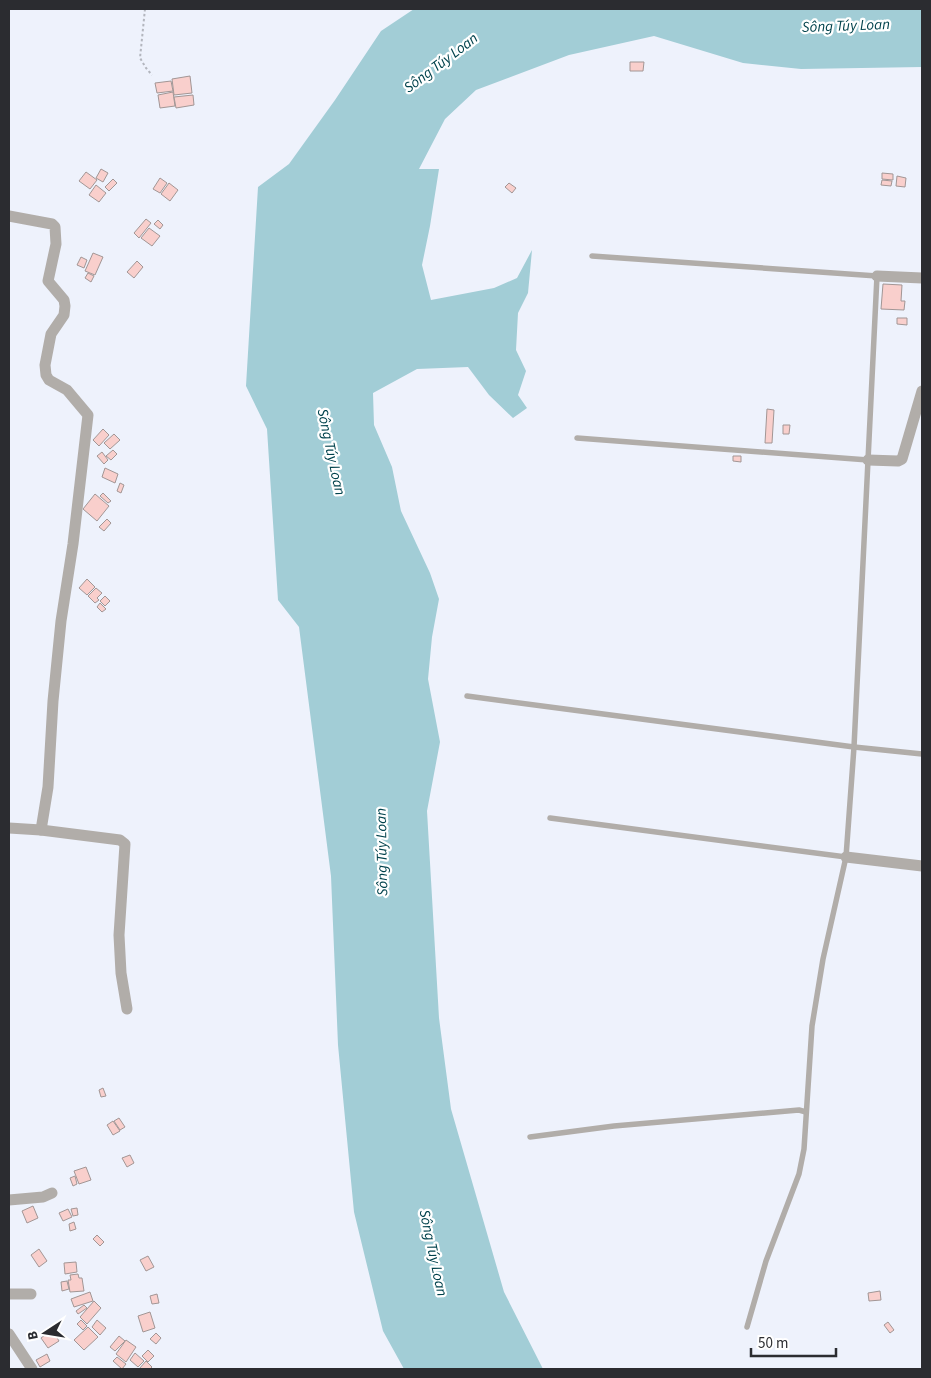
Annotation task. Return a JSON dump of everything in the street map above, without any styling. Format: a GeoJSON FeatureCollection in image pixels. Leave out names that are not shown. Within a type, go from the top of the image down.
{"type":"FeatureCollection","features":[{"type":"Feature","properties":{"kind":"street"},"geometry":{"type":"LineString","coordinates":[[9,216],[52,224],[55,227],[56,244],[48,282],[64,300],[65,306],[64,315],[51,334],[45,365],[46,375],[49,380],[66,390],[88,416],[61,621],[52,701],[48,787],[41,830]]}},
{"type":"Feature","properties":{"kind":"street"},"geometry":{"type":"LineString","coordinates":[[877,276],[922,278]]}},
{"type":"Feature","properties":{"kind":"street"},"geometry":{"type":"LineString","coordinates":[[868,460],[902,459],[922,391]]}},
{"type":"Feature","properties":{"kind":"street"},"geometry":{"type":"LineString","coordinates":[[9,828],[120,840],[125,844],[119,935],[121,973],[127,1009]]}},
{"type":"Feature","properties":{"kind":"street"},"geometry":{"type":"LineString","coordinates":[[846,857],[922,866]]}},
{"type":"Feature","properties":{"kind":"street"},"geometry":{"type":"LineString","coordinates":[[9,1200],[43,1197],[52,1193]]}},
{"type":"Feature","properties":{"kind":"street"},"geometry":{"type":"LineString","coordinates":[[9,1294],[31,1294]]}},
{"type":"Feature","properties":{"kind":"street"},"geometry":{"type":"LineString","coordinates":[[9,1334],[32,1369]]}},
{"type":"Feature","properties":{"kind":"lane"},"geometry":{"type":"LineString","coordinates":[[592,256],[877,276],[854,747],[846,857],[823,959],[812,1026],[804,1149],[799,1174],[766,1261],[747,1327]]}},
{"type":"Feature","properties":{"kind":"lane"},"geometry":{"type":"LineString","coordinates":[[577,438],[868,460]]}},
{"type":"Feature","properties":{"kind":"lane"},"geometry":{"type":"LineString","coordinates":[[467,696],[854,747],[922,754]]}},
{"type":"Feature","properties":{"kind":"lane"},"geometry":{"type":"LineString","coordinates":[[550,818],[846,857]]}},
{"type":"Feature","properties":{"kind":"lane"},"geometry":{"type":"LineString","coordinates":[[530,1137],[614,1126],[799,1110],[806,1112]]}},
{"type":"Feature","properties":{"kind":"path"},"geometry":{"type":"LineString","coordinates":[[145,9],[140,58],[152,75]]}},
{"type":"Feature","properties":{"kind":"water","name":"Sông Túy Loan"},"geometry":{"type":"Polygon","coordinates":[[[414,9],[922,9],[922,67],[801,69],[743,63],[654,36],[569,55],[476,90],[445,119],[419,169],[439,169],[422,265],[431,300],[494,288],[517,278],[532,250],[528,293],[518,313],[516,350],[526,371],[518,395],[527,408],[513,418],[489,395],[468,367],[417,369],[373,393],[374,425],[392,467],[401,511],[430,573],[439,599],[432,637],[428,679],[440,742],[427,811],[439,1018],[451,1109],[504,1292],[543,1369],[404,1369],[383,1331],[354,1212],[338,1045],[331,876],[299,627],[278,600],[267,429],[246,386],[258,187],[289,164],[381,31],[414,9]]]}},
{"type":"Feature","properties":{"kind":"building"},"geometry":{"type":"Polygon","coordinates":[[[630,62],[644,62],[643,71],[630,71],[630,62]]]}},
{"type":"Feature","properties":{"kind":"building"},"geometry":{"type":"Polygon","coordinates":[[[190,76],[192,93],[174,95],[172,79],[190,76]]]}},
{"type":"Feature","properties":{"kind":"building"},"geometry":{"type":"Polygon","coordinates":[[[171,81],[173,91],[157,93],[155,83],[171,81]]]}},
{"type":"Feature","properties":{"kind":"building"},"geometry":{"type":"Polygon","coordinates":[[[173,92],[175,106],[160,108],[158,95],[173,92]]]}},
{"type":"Feature","properties":{"kind":"building"},"geometry":{"type":"Polygon","coordinates":[[[193,95],[194,105],[176,108],[174,97],[193,95]]]}},
{"type":"Feature","properties":{"kind":"building"},"geometry":{"type":"Polygon","coordinates":[[[101,169],[108,173],[103,182],[96,178],[101,169]]]}},
{"type":"Feature","properties":{"kind":"building"},"geometry":{"type":"Polygon","coordinates":[[[86,172],[97,180],[90,189],[79,181],[86,172]]]}},
{"type":"Feature","properties":{"kind":"building"},"geometry":{"type":"Polygon","coordinates":[[[882,173],[893,174],[893,180],[882,179],[882,173]]]}},
{"type":"Feature","properties":{"kind":"building"},"geometry":{"type":"Polygon","coordinates":[[[897,176],[906,178],[905,187],[896,186],[897,176]]]}},
{"type":"Feature","properties":{"kind":"building"},"geometry":{"type":"Polygon","coordinates":[[[160,178],[167,183],[160,193],[153,189],[160,178]]]}},
{"type":"Feature","properties":{"kind":"building"},"geometry":{"type":"Polygon","coordinates":[[[113,179],[117,183],[109,191],[105,187],[113,179]]]}},
{"type":"Feature","properties":{"kind":"building"},"geometry":{"type":"Polygon","coordinates":[[[882,180],[892,181],[891,186],[881,185],[882,180]]]}},
{"type":"Feature","properties":{"kind":"building"},"geometry":{"type":"Polygon","coordinates":[[[169,183],[178,190],[170,201],[161,194],[169,183]]]}},
{"type":"Feature","properties":{"kind":"building"},"geometry":{"type":"Polygon","coordinates":[[[509,183],[516,188],[512,193],[505,187],[509,183]]]}},
{"type":"Feature","properties":{"kind":"building"},"geometry":{"type":"Polygon","coordinates":[[[96,185],[106,193],[99,202],[89,195],[96,185]]]}},
{"type":"Feature","properties":{"kind":"building"},"geometry":{"type":"Polygon","coordinates":[[[146,219],[151,223],[139,238],[134,233],[146,219]]]}},
{"type":"Feature","properties":{"kind":"building"},"geometry":{"type":"Polygon","coordinates":[[[158,220],[163,225],[160,229],[154,224],[158,220]]]}},
{"type":"Feature","properties":{"kind":"building"},"geometry":{"type":"Polygon","coordinates":[[[149,228],[160,236],[152,246],[141,238],[149,228]]]}},
{"type":"Feature","properties":{"kind":"building"},"geometry":{"type":"Polygon","coordinates":[[[93,253],[103,257],[95,275],[85,271],[93,253]]]}},
{"type":"Feature","properties":{"kind":"building"},"geometry":{"type":"Polygon","coordinates":[[[81,257],[87,260],[84,268],[77,265],[81,257]]]}},
{"type":"Feature","properties":{"kind":"building"},"geometry":{"type":"Polygon","coordinates":[[[137,261],[143,267],[134,278],[127,272],[137,261]]]}},
{"type":"Feature","properties":{"kind":"building"},"geometry":{"type":"Polygon","coordinates":[[[88,273],[94,276],[91,282],[85,278],[88,273]]]}},
{"type":"Feature","properties":{"kind":"building"},"geometry":{"type":"Polygon","coordinates":[[[883,284],[902,285],[901,301],[905,301],[904,310],[881,309],[883,284]]]}},
{"type":"Feature","properties":{"kind":"building"},"geometry":{"type":"Polygon","coordinates":[[[897,318],[907,318],[907,325],[897,324],[897,318]]]}},
{"type":"Feature","properties":{"kind":"building"},"geometry":{"type":"Polygon","coordinates":[[[767,409],[774,410],[772,443],[765,443],[767,409]]]}},
{"type":"Feature","properties":{"kind":"building"},"geometry":{"type":"Polygon","coordinates":[[[783,425],[790,425],[789,434],[783,434],[783,425]]]}},
{"type":"Feature","properties":{"kind":"building"},"geometry":{"type":"Polygon","coordinates":[[[103,429],[109,435],[99,446],[93,440],[103,429]]]}},
{"type":"Feature","properties":{"kind":"building"},"geometry":{"type":"Polygon","coordinates":[[[114,434],[120,440],[110,449],[104,443],[114,434]]]}},
{"type":"Feature","properties":{"kind":"building"},"geometry":{"type":"Polygon","coordinates":[[[113,450],[117,454],[111,460],[106,456],[113,450]]]}},
{"type":"Feature","properties":{"kind":"building"},"geometry":{"type":"Polygon","coordinates":[[[102,452],[108,460],[104,464],[97,456],[102,452]]]}},
{"type":"Feature","properties":{"kind":"building"},"geometry":{"type":"Polygon","coordinates":[[[733,456],[741,456],[741,462],[733,461],[733,456]]]}},
{"type":"Feature","properties":{"kind":"building"},"geometry":{"type":"Polygon","coordinates":[[[105,468],[118,474],[115,483],[102,477],[105,468]]]}},
{"type":"Feature","properties":{"kind":"building"},"geometry":{"type":"Polygon","coordinates":[[[120,483],[124,485],[121,493],[117,491],[120,483]]]}},
{"type":"Feature","properties":{"kind":"building"},"geometry":{"type":"Polygon","coordinates":[[[103,493],[111,501],[108,503],[100,496],[103,493]]]}},
{"type":"Feature","properties":{"kind":"building"},"geometry":{"type":"Polygon","coordinates":[[[95,494],[109,506],[97,521],[83,509],[95,494]]]}},
{"type":"Feature","properties":{"kind":"building"},"geometry":{"type":"Polygon","coordinates":[[[107,519],[111,523],[104,531],[99,527],[107,519]]]}},
{"type":"Feature","properties":{"kind":"building"},"geometry":{"type":"Polygon","coordinates":[[[87,579],[95,587],[87,595],[79,588],[87,579]]]}},
{"type":"Feature","properties":{"kind":"building"},"geometry":{"type":"Polygon","coordinates":[[[96,588],[102,593],[97,598],[99,600],[95,603],[88,596],[96,588]]]}},
{"type":"Feature","properties":{"kind":"building"},"geometry":{"type":"Polygon","coordinates":[[[105,596],[110,601],[105,606],[100,601],[105,596]]]}},
{"type":"Feature","properties":{"kind":"building"},"geometry":{"type":"Polygon","coordinates":[[[100,603],[106,609],[102,612],[97,607],[100,603]]]}},
{"type":"Feature","properties":{"kind":"building"},"geometry":{"type":"Polygon","coordinates":[[[103,1088],[106,1096],[101,1097],[99,1090],[103,1088]]]}},
{"type":"Feature","properties":{"kind":"building"},"geometry":{"type":"Polygon","coordinates":[[[119,1118],[125,1127],[120,1130],[114,1121],[119,1118]]]}},
{"type":"Feature","properties":{"kind":"building"},"geometry":{"type":"Polygon","coordinates":[[[113,1121],[120,1131],[113,1135],[107,1125],[113,1121]]]}},
{"type":"Feature","properties":{"kind":"building"},"geometry":{"type":"Polygon","coordinates":[[[130,1155],[134,1163],[127,1167],[122,1158],[130,1155]]]}},
{"type":"Feature","properties":{"kind":"building"},"geometry":{"type":"Polygon","coordinates":[[[86,1167],[91,1180],[79,1184],[74,1171],[86,1167]]]}},
{"type":"Feature","properties":{"kind":"building"},"geometry":{"type":"Polygon","coordinates":[[[75,1176],[77,1184],[73,1186],[70,1178],[75,1176]]]}},
{"type":"Feature","properties":{"kind":"building"},"geometry":{"type":"Polygon","coordinates":[[[33,1206],[38,1218],[27,1223],[22,1211],[33,1206]]]}},
{"type":"Feature","properties":{"kind":"building"},"geometry":{"type":"Polygon","coordinates":[[[77,1208],[78,1215],[73,1216],[71,1209],[77,1208]]]}},
{"type":"Feature","properties":{"kind":"building"},"geometry":{"type":"Polygon","coordinates":[[[68,1209],[72,1217],[63,1221],[59,1213],[68,1209]]]}},
{"type":"Feature","properties":{"kind":"building"},"geometry":{"type":"Polygon","coordinates":[[[74,1222],[76,1229],[70,1231],[69,1224],[74,1222]]]}},
{"type":"Feature","properties":{"kind":"building"},"geometry":{"type":"Polygon","coordinates":[[[97,1235],[104,1242],[100,1246],[93,1239],[97,1235]]]}},
{"type":"Feature","properties":{"kind":"building"},"geometry":{"type":"Polygon","coordinates":[[[39,1249],[47,1261],[39,1267],[31,1255],[39,1249]]]}},
{"type":"Feature","properties":{"kind":"building"},"geometry":{"type":"Polygon","coordinates":[[[148,1256],[154,1267],[146,1271],[140,1260],[148,1256]]]}},
{"type":"Feature","properties":{"kind":"building"},"geometry":{"type":"Polygon","coordinates":[[[76,1262],[77,1272],[65,1274],[64,1263],[76,1262]]]}},
{"type":"Feature","properties":{"kind":"building"},"geometry":{"type":"Polygon","coordinates":[[[78,1274],[79,1278],[82,1278],[84,1291],[70,1292],[68,1280],[71,1280],[70,1275],[78,1274]]]}},
{"type":"Feature","properties":{"kind":"building"},"geometry":{"type":"Polygon","coordinates":[[[67,1281],[69,1289],[62,1291],[61,1282],[67,1281]]]}},
{"type":"Feature","properties":{"kind":"building"},"geometry":{"type":"Polygon","coordinates":[[[880,1291],[881,1300],[869,1301],[868,1293],[880,1291]]]}},
{"type":"Feature","properties":{"kind":"building"},"geometry":{"type":"Polygon","coordinates":[[[90,1292],[93,1301],[74,1307],[71,1299],[90,1292]]]}},
{"type":"Feature","properties":{"kind":"building"},"geometry":{"type":"Polygon","coordinates":[[[157,1294],[159,1303],[152,1304],[150,1296],[157,1294]]]}},
{"type":"Feature","properties":{"kind":"building"},"geometry":{"type":"Polygon","coordinates":[[[94,1301],[101,1308],[87,1324],[80,1317],[94,1301]]]}},
{"type":"Feature","properties":{"kind":"building"},"geometry":{"type":"Polygon","coordinates":[[[84,1305],[87,1308],[78,1314],[76,1311],[84,1305]]]}},
{"type":"Feature","properties":{"kind":"building"},"geometry":{"type":"Polygon","coordinates":[[[150,1312],[155,1328],[143,1332],[138,1316],[150,1312]]]}},
{"type":"Feature","properties":{"kind":"building"},"geometry":{"type":"Polygon","coordinates":[[[81,1320],[87,1326],[83,1330],[77,1324],[81,1320]]]}},
{"type":"Feature","properties":{"kind":"building"},"geometry":{"type":"Polygon","coordinates":[[[97,1320],[106,1328],[100,1335],[92,1327],[97,1320]]]}},
{"type":"Feature","properties":{"kind":"building"},"geometry":{"type":"Polygon","coordinates":[[[888,1322],[894,1330],[890,1333],[884,1325],[888,1322]]]}},
{"type":"Feature","properties":{"kind":"building"},"geometry":{"type":"Polygon","coordinates":[[[88,1327],[98,1337],[84,1350],[74,1340],[88,1327]]]}},
{"type":"Feature","properties":{"kind":"building"},"geometry":{"type":"Polygon","coordinates":[[[52,1330],[59,1341],[48,1348],[41,1338],[52,1330]]]}},
{"type":"Feature","properties":{"kind":"building"},"geometry":{"type":"Polygon","coordinates":[[[156,1333],[161,1338],[156,1344],[150,1339],[156,1333]]]}},
{"type":"Feature","properties":{"kind":"building"},"geometry":{"type":"Polygon","coordinates":[[[119,1336],[125,1341],[115,1351],[110,1347],[119,1336]]]}},
{"type":"Feature","properties":{"kind":"building"},"geometry":{"type":"Polygon","coordinates":[[[126,1340],[136,1347],[126,1362],[116,1354],[126,1340]]]}},
{"type":"Feature","properties":{"kind":"building"},"geometry":{"type":"Polygon","coordinates":[[[148,1350],[154,1356],[148,1362],[142,1356],[148,1350]]]}},
{"type":"Feature","properties":{"kind":"building"},"geometry":{"type":"Polygon","coordinates":[[[135,1353],[144,1361],[138,1367],[130,1360],[135,1353]]]}},
{"type":"Feature","properties":{"kind":"building"},"geometry":{"type":"Polygon","coordinates":[[[47,1354],[50,1361],[40,1367],[36,1360],[47,1354]]]}},
{"type":"Feature","properties":{"kind":"building"},"geometry":{"type":"Polygon","coordinates":[[[117,1357],[126,1364],[122,1369],[113,1361],[117,1357]]]}},
{"type":"Feature","properties":{"kind":"building"},"geometry":{"type":"Polygon","coordinates":[[[146,1361],[152,1367],[150,1369],[139,1369],[146,1361]]]}}]}
